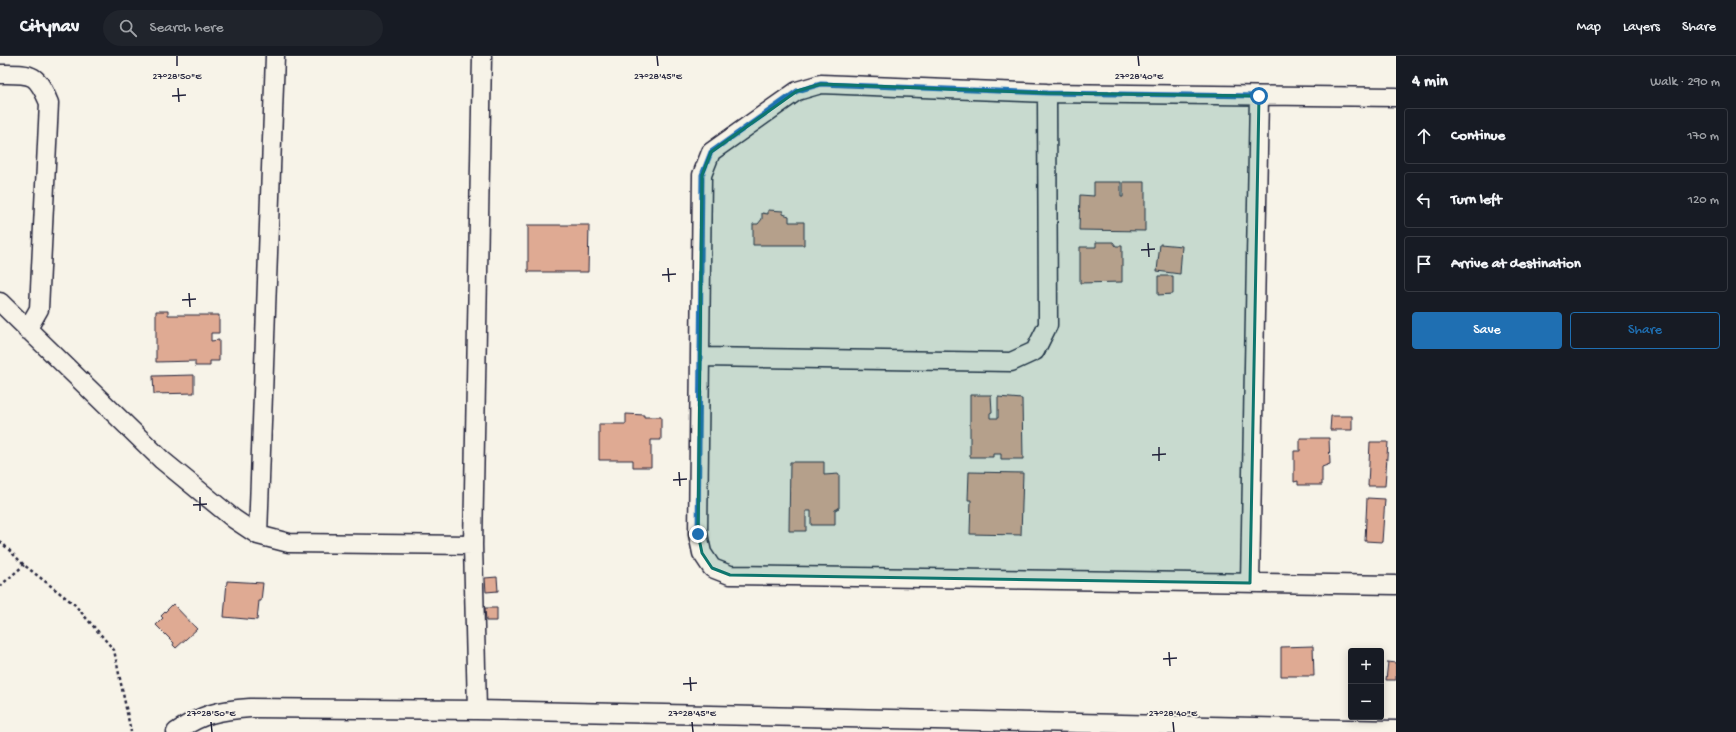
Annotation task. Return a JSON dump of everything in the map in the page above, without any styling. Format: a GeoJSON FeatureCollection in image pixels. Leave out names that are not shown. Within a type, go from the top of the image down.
{"type":"FeatureCollection","features":[{"type":"Feature","properties":{"kind":"street"},"geometry":{"type":"LineString","coordinates":[[258,535],[275,56]]}},
{"type":"Feature","properties":{"kind":"street"},"geometry":{"type":"LineString","coordinates":[[476,710],[473,545],[482,56]]}},
{"type":"Feature","properties":{"kind":"street"},"geometry":{"type":"LineString","coordinates":[[0,74],[27,74],[41,84],[49,103],[39,309],[27,330]]}},
{"type":"Feature","properties":{"kind":"street"},"geometry":{"type":"LineString","coordinates":[[1396,97],[1047,93],[821,84],[797,91],[711,152],[702,175],[698,534],[702,553],[712,568],[730,575],[1396,585]]}},
{"type":"Feature","properties":{"kind":"street"},"geometry":{"type":"LineString","coordinates":[[700,357],[1010,362],[1035,351],[1048,326],[1047,93]]}},
{"type":"Feature","properties":{"kind":"street"},"geometry":{"type":"LineString","coordinates":[[1250,582],[1259,96]]}},
{"type":"Feature","properties":{"kind":"street"},"geometry":{"type":"LineString","coordinates":[[0,302],[162,460],[234,520],[258,535],[290,543],[473,545]]}},
{"type":"Feature","properties":{"kind":"street"},"geometry":{"type":"LineString","coordinates":[[176,732],[190,722],[205,715],[231,709],[250,708],[476,710],[1396,730]]}},
{"type":"Feature","properties":{"kind":"path"},"geometry":{"type":"LineString","coordinates":[[0,541],[24,565],[74,604],[114,650],[131,732]]}},
{"type":"Feature","properties":{"kind":"path"},"geometry":{"type":"LineString","coordinates":[[0,586],[24,565]]}},
{"type":"Feature","properties":{"kind":"highlighted area"},"geometry":{"type":"Polygon","coordinates":[[[821,84],[1047,93],[1259,96],[1250,583],[730,575],[712,568],[702,553],[698,534],[702,175],[711,152],[797,91],[821,84]]]}},
{"type":"Feature","properties":{"kind":"building"},"geometry":{"type":"Polygon","coordinates":[[[1094,182],[1121,182],[1121,197],[1123,197],[1123,182],[1145,182],[1145,231],[1079,230],[1080,195],[1094,196],[1094,182]]]}},
{"type":"Feature","properties":{"kind":"building"},"geometry":{"type":"Polygon","coordinates":[[[768,210],[783,211],[783,214],[789,216],[789,222],[804,222],[804,245],[753,245],[753,224],[758,224],[762,219],[762,213],[768,214],[768,210]]]}},
{"type":"Feature","properties":{"kind":"building"},"geometry":{"type":"Polygon","coordinates":[[[528,225],[589,225],[588,272],[528,272],[528,225]]]}},
{"type":"Feature","properties":{"kind":"building"},"geometry":{"type":"Polygon","coordinates":[[[1096,242],[1113,242],[1116,246],[1122,246],[1122,282],[1080,283],[1080,247],[1096,247],[1096,242]]]}},
{"type":"Feature","properties":{"kind":"building"},"geometry":{"type":"Polygon","coordinates":[[[1160,244],[1182,246],[1180,274],[1157,271],[1160,244]]]}},
{"type":"Feature","properties":{"kind":"building"},"geometry":{"type":"Polygon","coordinates":[[[1158,276],[1173,276],[1173,294],[1158,295],[1158,276]]]}},
{"type":"Feature","properties":{"kind":"building"},"geometry":{"type":"Polygon","coordinates":[[[156,311],[168,311],[168,315],[219,315],[219,333],[211,333],[211,341],[219,340],[219,361],[210,361],[210,366],[195,366],[195,361],[156,362],[156,311]]]}},
{"type":"Feature","properties":{"kind":"building"},"geometry":{"type":"Polygon","coordinates":[[[194,375],[194,393],[154,394],[153,376],[194,375]]]}},
{"type":"Feature","properties":{"kind":"building"},"geometry":{"type":"Polygon","coordinates":[[[970,395],[991,395],[992,412],[990,413],[990,418],[998,418],[998,397],[1022,399],[1023,459],[1001,459],[1001,454],[993,454],[993,457],[970,457],[970,395]]]}},
{"type":"Feature","properties":{"kind":"building"},"geometry":{"type":"Polygon","coordinates":[[[626,414],[644,415],[644,417],[661,417],[661,440],[651,440],[651,467],[633,467],[633,460],[599,460],[599,424],[626,424],[626,414]]]}},
{"type":"Feature","properties":{"kind":"building"},"geometry":{"type":"Polygon","coordinates":[[[1331,416],[1352,416],[1352,430],[1330,430],[1331,416]]]}},
{"type":"Feature","properties":{"kind":"building"},"geometry":{"type":"Polygon","coordinates":[[[1300,438],[1329,438],[1330,464],[1322,467],[1322,485],[1298,485],[1298,481],[1294,482],[1294,451],[1300,451],[1300,438]]]}},
{"type":"Feature","properties":{"kind":"building"},"geometry":{"type":"Polygon","coordinates":[[[1370,442],[1388,442],[1385,486],[1368,486],[1370,442]]]}},
{"type":"Feature","properties":{"kind":"building"},"geometry":{"type":"Polygon","coordinates":[[[790,462],[824,462],[824,475],[839,474],[839,508],[835,510],[835,525],[811,525],[811,511],[806,511],[806,531],[789,531],[790,462]]]}},
{"type":"Feature","properties":{"kind":"building"},"geometry":{"type":"Polygon","coordinates":[[[969,472],[1023,473],[1021,535],[970,534],[971,500],[968,500],[969,472]]]}},
{"type":"Feature","properties":{"kind":"building"},"geometry":{"type":"Polygon","coordinates":[[[1367,498],[1385,499],[1382,542],[1365,541],[1367,498]]]}},
{"type":"Feature","properties":{"kind":"building"},"geometry":{"type":"Polygon","coordinates":[[[497,577],[498,591],[486,592],[485,578],[497,577]]]}},
{"type":"Feature","properties":{"kind":"building"},"geometry":{"type":"Polygon","coordinates":[[[227,581],[263,583],[257,620],[224,617],[227,581]]]}},
{"type":"Feature","properties":{"kind":"building"},"geometry":{"type":"Polygon","coordinates":[[[173,604],[197,629],[176,648],[173,645],[174,643],[156,625],[163,618],[161,616],[173,604]]]}},
{"type":"Feature","properties":{"kind":"building"},"geometry":{"type":"Polygon","coordinates":[[[485,608],[497,608],[497,621],[486,621],[485,608]]]}},
{"type":"Feature","properties":{"kind":"building"},"geometry":{"type":"Polygon","coordinates":[[[1313,646],[1314,676],[1281,676],[1281,647],[1313,646]]]}},
{"type":"Feature","properties":{"kind":"building"},"geometry":{"type":"Polygon","coordinates":[[[1388,662],[1396,663],[1396,680],[1386,680],[1388,662]]]}},
{"type":"Feature","properties":{"kind":"route"},"geometry":{"type":"LineString","coordinates":[[698,534],[702,175],[711,152],[797,91],[821,84],[1047,93],[1259,96]]}}]}
